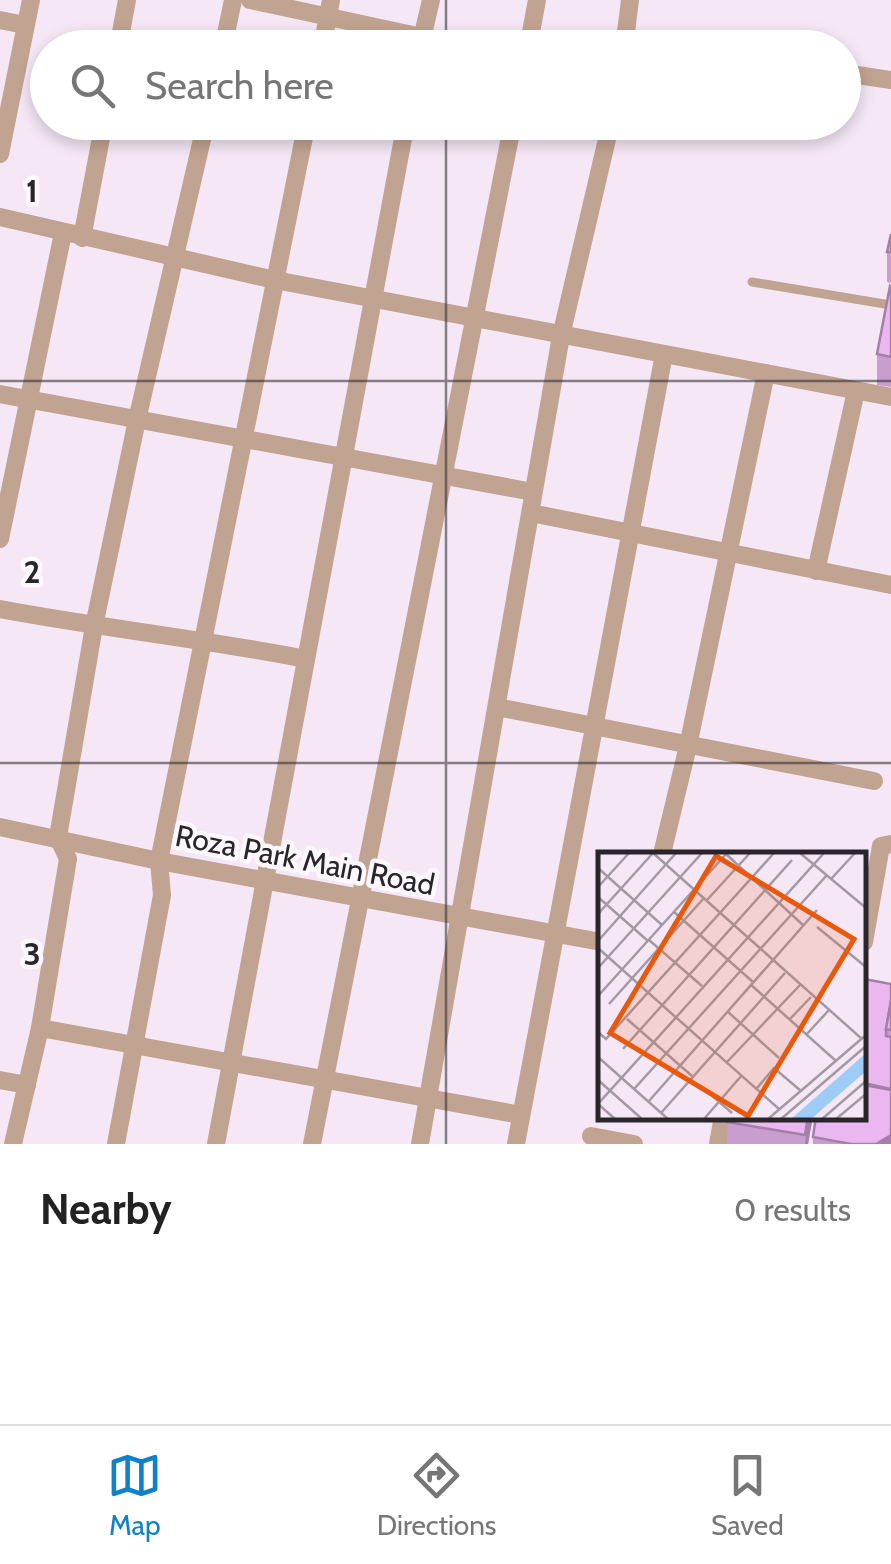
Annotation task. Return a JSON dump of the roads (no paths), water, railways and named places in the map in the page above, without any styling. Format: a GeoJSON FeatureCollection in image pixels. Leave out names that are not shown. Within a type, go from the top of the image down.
{"type":"FeatureCollection","features":[{"type":"Feature","properties":{"kind":"street"},"geometry":{"type":"LineString","coordinates":[[0,154],[31,0]]}},
{"type":"Feature","properties":{"kind":"street"},"geometry":{"type":"LineString","coordinates":[[121,30],[127,0]]}},
{"type":"Feature","properties":{"kind":"street"},"geometry":{"type":"LineString","coordinates":[[226,30],[233,0]]}},
{"type":"Feature","properties":{"kind":"street"},"geometry":{"type":"LineString","coordinates":[[250,0],[330,7],[390,30]]}},
{"type":"Feature","properties":{"kind":"street"},"geometry":{"type":"LineString","coordinates":[[424,30],[430,0]]}},
{"type":"Feature","properties":{"kind":"street"},"geometry":{"type":"LineString","coordinates":[[531,30],[537,0]]}},
{"type":"Feature","properties":{"kind":"street"},"geometry":{"type":"LineString","coordinates":[[626,30],[630,0]]}},
{"type":"Feature","properties":{"kind":"street"},"geometry":{"type":"LineString","coordinates":[[0,20],[25,25]]}},
{"type":"Feature","properties":{"kind":"street"},"geometry":{"type":"LineString","coordinates":[[861,76],[891,80]]}},
{"type":"Feature","properties":{"kind":"street"},"geometry":{"type":"LineString","coordinates":[[0,538],[29,396],[99,140]]}},
{"type":"Feature","properties":{"kind":"street"},"geometry":{"type":"LineString","coordinates":[[14,1144],[40,1028],[68,859],[58,837],[94,626],[202,140]]}},
{"type":"Feature","properties":{"kind":"street"},"geometry":{"type":"LineString","coordinates":[[116,1144],[162,895],[158,861],[303,140]]}},
{"type":"Feature","properties":{"kind":"street"},"geometry":{"type":"LineString","coordinates":[[216,1144],[403,140]]}},
{"type":"Feature","properties":{"kind":"street"},"geometry":{"type":"LineString","coordinates":[[312,1144],[509,140]]}},
{"type":"Feature","properties":{"kind":"street"},"geometry":{"type":"LineString","coordinates":[[420,1144],[532,492],[561,336],[606,140]]}},
{"type":"Feature","properties":{"kind":"street"},"geometry":{"type":"LineString","coordinates":[[0,217],[276,280],[891,397]]}},
{"type":"Feature","properties":{"kind":"street"},"geometry":{"type":"LineString","coordinates":[[516,1144],[664,354]]}},
{"type":"Feature","properties":{"kind":"street"},"geometry":{"type":"LineString","coordinates":[[662,852],[766,373]]}},
{"type":"Feature","properties":{"kind":"street"},"geometry":{"type":"LineString","coordinates":[[816,572],[856,391]]}},
{"type":"Feature","properties":{"kind":"street"},"geometry":{"type":"LineString","coordinates":[[0,394],[29,396],[137,420],[532,492]]}},
{"type":"Feature","properties":{"kind":"street"},"geometry":{"type":"LineString","coordinates":[[531,513],[891,585]]}},
{"type":"Feature","properties":{"kind":"street"},"geometry":{"type":"LineString","coordinates":[[0,609],[94,626],[203,639],[306,659]]}},
{"type":"Feature","properties":{"kind":"street"},"geometry":{"type":"LineString","coordinates":[[497,707],[874,782]]}},
{"type":"Feature","properties":{"kind":"street","name":"Roza Park Main Road"},"geometry":{"type":"LineString","coordinates":[[0,827],[158,861],[598,942]]}},
{"type":"Feature","properties":{"kind":"street"},"geometry":{"type":"LineString","coordinates":[[866,918],[869,882],[881,846],[891,844]]}},
{"type":"Feature","properties":{"kind":"street"},"geometry":{"type":"LineString","coordinates":[[40,1028],[521,1115]]}},
{"type":"Feature","properties":{"kind":"street"},"geometry":{"type":"LineString","coordinates":[[0,1080],[27,1085]]}},
{"type":"Feature","properties":{"kind":"street"},"geometry":{"type":"LineString","coordinates":[[718,1144],[722,1119]]}},
{"type":"Feature","properties":{"kind":"street"},"geometry":{"type":"LineString","coordinates":[[592,1136],[634,1144]]}},
{"type":"Feature","properties":{"kind":"lane"},"geometry":{"type":"LineString","coordinates":[[752,282],[891,305]]}}]}
